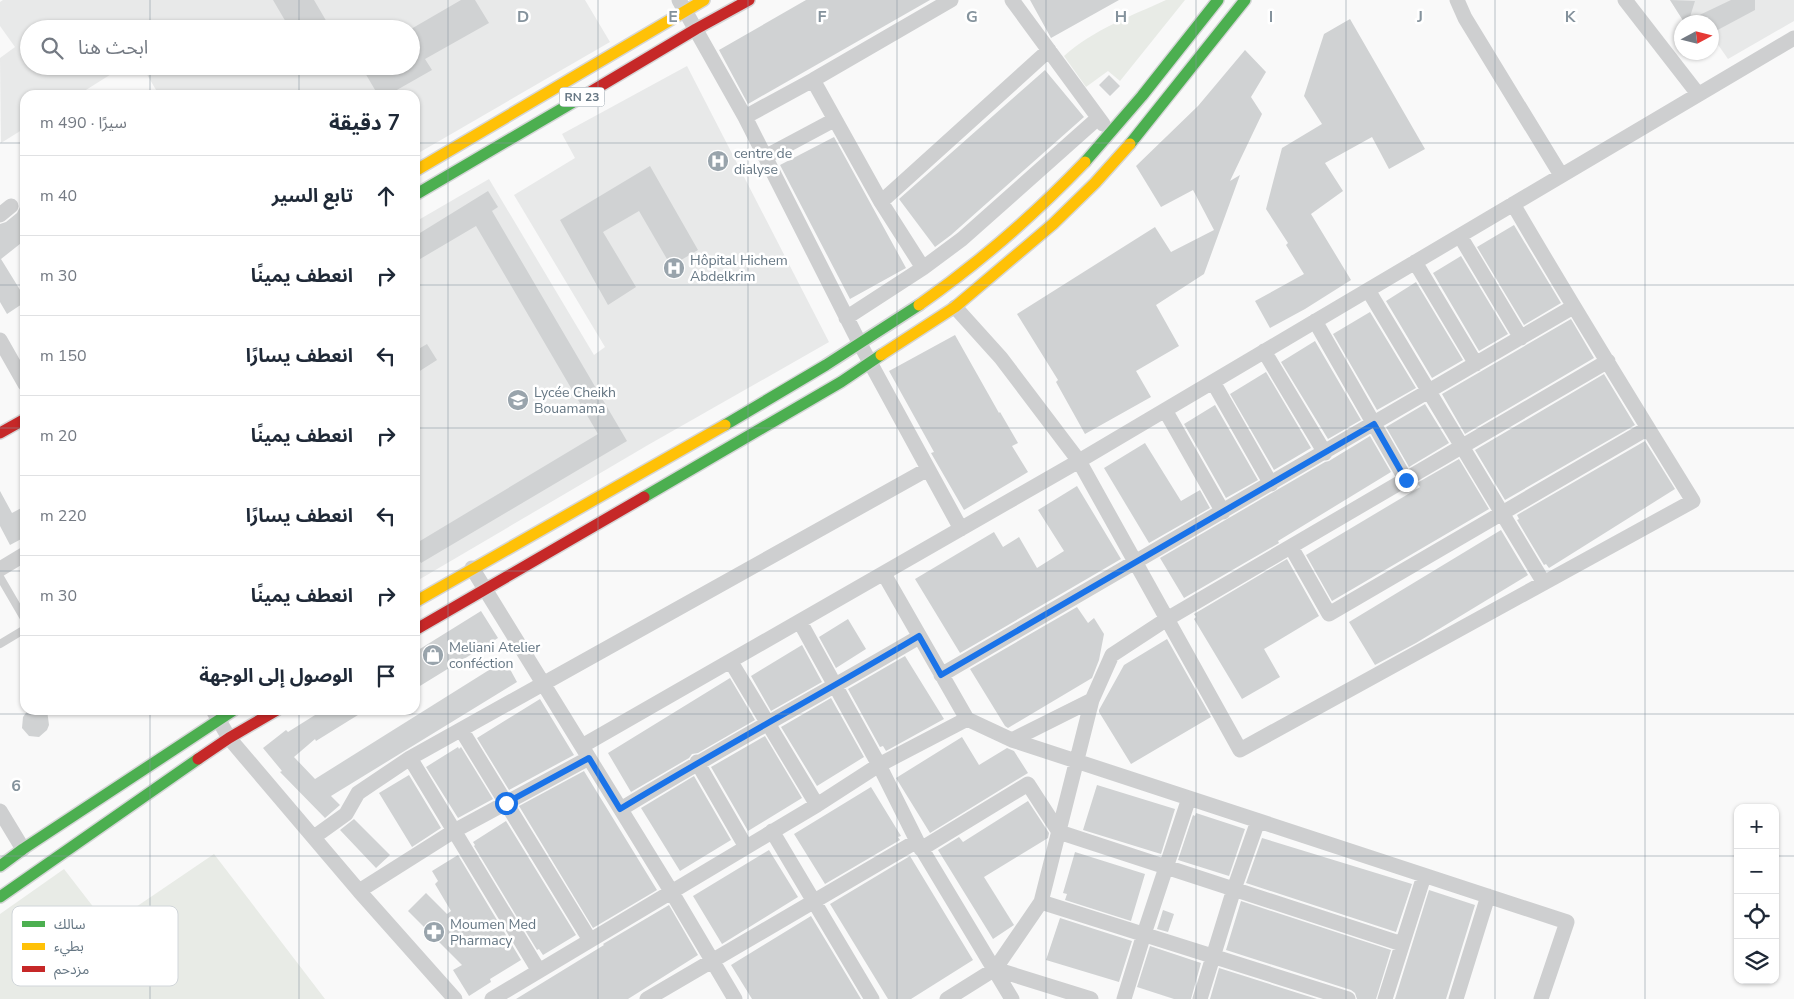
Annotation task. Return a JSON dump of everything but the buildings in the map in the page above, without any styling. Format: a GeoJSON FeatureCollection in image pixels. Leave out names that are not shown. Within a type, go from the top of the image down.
{"type":"FeatureCollection","features":[{"type":"Feature","properties":{"kind":"main road","name":"RN 23"},"geometry":{"type":"LineString","coordinates":[[420,168],[682,6],[704,0]]}},
{"type":"Feature","properties":{"kind":"main road","name":"RN 23"},"geometry":{"type":"LineString","coordinates":[[420,192],[696,29],[749,0]]}},
{"type":"Feature","properties":{"kind":"main road"},"geometry":{"type":"LineString","coordinates":[[420,627],[870,363],[955,307],[1053,224],[1095,183],[1125,150],[1246,0]]}},
{"type":"Feature","properties":{"kind":"main road"},"geometry":{"type":"LineString","coordinates":[[420,599],[798,383],[860,344],[948,284],[1001,243],[1082,166],[1110,135],[1214,2]]}},
{"type":"Feature","properties":{"kind":"main road"},"geometry":{"type":"LineString","coordinates":[[0,433],[20,422]]}},
{"type":"Feature","properties":{"kind":"main road"},"geometry":{"type":"LineString","coordinates":[[0,866],[215,715]]}},
{"type":"Feature","properties":{"kind":"main road"},"geometry":{"type":"LineString","coordinates":[[0,896],[229,738],[268,715]]}},
{"type":"Feature","properties":{"kind":"street"},"geometry":{"type":"LineString","coordinates":[[745,117],[951,0]]}},
{"type":"Feature","properties":{"kind":"street"},"geometry":{"type":"LineString","coordinates":[[1012,0],[1110,135],[1125,150]]}},
{"type":"Feature","properties":{"kind":"street"},"geometry":{"type":"LineString","coordinates":[[1457,0],[1465,18],[1561,176]]}},
{"type":"Feature","properties":{"kind":"street"},"geometry":{"type":"LineString","coordinates":[[1625,0],[1698,94]]}},
{"type":"Feature","properties":{"kind":"street"},"geometry":{"type":"LineString","coordinates":[[682,6],[745,117],[846,318],[961,529]]}},
{"type":"Feature","properties":{"kind":"street"},"geometry":{"type":"LineString","coordinates":[[359,891],[454,831],[506,803],[731,662],[1079,461],[1794,38]]}},
{"type":"Feature","properties":{"kind":"street"},"geometry":{"type":"LineString","coordinates":[[881,202],[1049,50]]}},
{"type":"Feature","properties":{"kind":"street"},"geometry":{"type":"LineString","coordinates":[[813,80],[881,202],[923,268]]}},
{"type":"Feature","properties":{"kind":"street"},"geometry":{"type":"LineString","coordinates":[[846,318],[962,240],[1098,118]]}},
{"type":"Feature","properties":{"kind":"street"},"geometry":{"type":"LineString","coordinates":[[765,157],[834,120]]}},
{"type":"Feature","properties":{"kind":"street"},"geometry":{"type":"LineString","coordinates":[[955,307],[1001,358],[1079,461],[1240,750],[1693,501],[1573,307],[1514,204]]}},
{"type":"Feature","properties":{"kind":"street"},"geometry":{"type":"LineString","coordinates":[[1460,236],[1521,338]]}},
{"type":"Feature","properties":{"kind":"street"},"geometry":{"type":"LineString","coordinates":[[1415,262],[1476,364]]}},
{"type":"Feature","properties":{"kind":"street"},"geometry":{"type":"LineString","coordinates":[[1368,290],[1544,583]]}},
{"type":"Feature","properties":{"kind":"street"},"geometry":{"type":"LineString","coordinates":[[941,675],[1573,307]]}},
{"type":"Feature","properties":{"kind":"street"},"geometry":{"type":"LineString","coordinates":[[1315,321],[1406,480]]}},
{"type":"Feature","properties":{"kind":"street"},"geometry":{"type":"LineString","coordinates":[[0,340],[20,375]]}},
{"type":"Feature","properties":{"kind":"street"},"geometry":{"type":"LineString","coordinates":[[1264,351],[1325,452]]}},
{"type":"Feature","properties":{"kind":"street"},"geometry":{"type":"LineString","coordinates":[[947,999],[995,969],[1041,902],[1092,700],[1112,655],[1167,619],[1608,361]]}},
{"type":"Feature","properties":{"kind":"street"},"geometry":{"type":"LineString","coordinates":[[1213,382],[1271,484]]}},
{"type":"Feature","properties":{"kind":"street"},"geometry":{"type":"LineString","coordinates":[[1165,410],[1223,512]]}},
{"type":"Feature","properties":{"kind":"street"},"geometry":{"type":"LineString","coordinates":[[1290,547],[1329,614],[1648,428]]}},
{"type":"Feature","properties":{"kind":"street"},"geometry":{"type":"LineString","coordinates":[[314,837],[346,814],[358,793],[410,758],[462,731],[928,469]]}},
{"type":"Feature","properties":{"kind":"street"},"geometry":{"type":"LineString","coordinates":[[0,569],[20,557]]}},
{"type":"Feature","properties":{"kind":"street"},"geometry":{"type":"LineString","coordinates":[[472,568],[671,891],[734,999]]}},
{"type":"Feature","properties":{"kind":"street"},"geometry":{"type":"LineString","coordinates":[[884,574],[967,719],[1012,740],[1567,922],[1541,999]]}},
{"type":"Feature","properties":{"kind":"street"},"geometry":{"type":"LineString","coordinates":[[800,622],[880,765],[919,845],[1012,999]]}},
{"type":"Feature","properties":{"kind":"street"},"geometry":{"type":"LineString","coordinates":[[620,809],[698,762],[919,636]]}},
{"type":"Feature","properties":{"kind":"street"},"geometry":{"type":"LineString","coordinates":[[731,662],[817,805]]}},
{"type":"Feature","properties":{"kind":"street"},"geometry":{"type":"LineString","coordinates":[[1012,740],[1092,700]]}},
{"type":"Feature","properties":{"kind":"street"},"geometry":{"type":"LineString","coordinates":[[215,715],[229,738],[359,891],[455,999]]}},
{"type":"Feature","properties":{"kind":"street"},"geometry":{"type":"LineString","coordinates":[[492,999],[817,805],[880,765],[967,719]]}},
{"type":"Feature","properties":{"kind":"street"},"geometry":{"type":"LineString","coordinates":[[462,731],[590,940]]}},
{"type":"Feature","properties":{"kind":"street"},"geometry":{"type":"LineString","coordinates":[[410,758],[539,971]]}},
{"type":"Feature","properties":{"kind":"street"},"geometry":{"type":"LineString","coordinates":[[698,762],[746,847]]}},
{"type":"Feature","properties":{"kind":"street"},"geometry":{"type":"LineString","coordinates":[[647,999],[813,901],[1028,784],[1059,832],[1402,944]]}},
{"type":"Feature","properties":{"kind":"street"},"geometry":{"type":"LineString","coordinates":[[1124,999],[1190,798]]}},
{"type":"Feature","properties":{"kind":"street"},"geometry":{"type":"LineString","coordinates":[[0,811],[22,849]]}},
{"type":"Feature","properties":{"kind":"street"},"geometry":{"type":"LineString","coordinates":[[1200,999],[1234,889],[1258,821]]}},
{"type":"Feature","properties":{"kind":"street"},"geometry":{"type":"LineString","coordinates":[[772,831],[872,999]]}},
{"type":"Feature","properties":{"kind":"street"},"geometry":{"type":"LineString","coordinates":[[1385,999],[1424,876]]}},
{"type":"Feature","properties":{"kind":"street"},"geometry":{"type":"LineString","coordinates":[[1456,999],[1488,896]]}},
{"type":"Feature","properties":{"kind":"street"},"geometry":{"type":"LineString","coordinates":[[1041,902],[1348,999]]}},
{"type":"Feature","properties":{"kind":"street"},"geometry":{"type":"LineString","coordinates":[[995,969],[1091,999]]}},
{"type":"Feature","properties":{"kind":"lane"},"geometry":{"type":"LineString","coordinates":[[0,577],[20,611]]}},
{"type":"Feature","properties":{"kind":"lane"},"geometry":{"type":"LineString","coordinates":[[0,644],[20,632]]}},
{"type":"Feature","properties":{"kind":"shaded area"},"geometry":{"type":"Polygon","coordinates":[[[3,0],[585,0],[610,42],[420,152],[420,90],[156,90],[147,75],[420,75],[420,20],[20,20],[20,75],[110,75],[86,90],[20,90],[20,131],[1,143],[0,58],[15,47],[0,26],[0,2],[3,0]]]}},
{"type":"Feature","properties":{"kind":"shaded area"},"geometry":{"type":"Polygon","coordinates":[[[1166,0],[1185,0],[1120,81],[1108,71],[1086,87],[1064,56],[1100,31],[1166,0]]]}},
{"type":"Feature","properties":{"kind":"shaded area"},"geometry":{"type":"Polygon","coordinates":[[[1670,0],[1794,0],[1794,21],[1728,59],[1719,46],[1719,15],[1680,15],[1670,0]]]}},
{"type":"Feature","properties":{"kind":"shaded area"},"geometry":{"type":"Polygon","coordinates":[[[687,66],[829,342],[648,445],[420,579],[420,219],[489,179],[594,355],[605,347],[514,195],[575,158],[562,134],[687,66]]]}},
{"type":"Feature","properties":{"kind":"shaded area"},"geometry":{"type":"Polygon","coordinates":[[[214,854],[325,999],[0,999],[0,914],[64,869],[93,906],[12,906],[12,986],[178,986],[178,906],[137,906],[214,854]]]}},
{"type":"Feature","properties":{"kind":"traffic: fast"},"geometry":{"type":"LineString","coordinates":[[1085,162],[1142,96],[1218,0]]}},
{"type":"Feature","properties":{"kind":"traffic: fast"},"geometry":{"type":"LineString","coordinates":[[1130,144],[1245,0]]}},
{"type":"Feature","properties":{"kind":"traffic: fast"},"geometry":{"type":"LineString","coordinates":[[420,192],[587,94]]}},
{"type":"Feature","properties":{"kind":"traffic: fast"},"geometry":{"type":"LineString","coordinates":[[725,425],[826,365],[919,305]]}},
{"type":"Feature","properties":{"kind":"traffic: fast"},"geometry":{"type":"LineString","coordinates":[[644,497],[841,382],[881,355]]}},
{"type":"Feature","properties":{"kind":"traffic: fast"},"geometry":{"type":"LineString","coordinates":[[0,866],[226,715]]}},
{"type":"Feature","properties":{"kind":"traffic: fast"},"geometry":{"type":"LineString","coordinates":[[0,897],[198,759]]}},
{"type":"Feature","properties":{"kind":"traffic: slow"},"geometry":{"type":"LineString","coordinates":[[420,168],[704,0]]}},
{"type":"Feature","properties":{"kind":"traffic: slow"},"geometry":{"type":"LineString","coordinates":[[881,355],[955,307],[1053,224],[1095,183],[1130,144]]}},
{"type":"Feature","properties":{"kind":"traffic: slow"},"geometry":{"type":"LineString","coordinates":[[919,305],[1005,238],[1085,162]]}},
{"type":"Feature","properties":{"kind":"traffic: slow"},"geometry":{"type":"LineString","coordinates":[[420,599],[725,425]]}},
{"type":"Feature","properties":{"kind":"traffic: jam"},"geometry":{"type":"LineString","coordinates":[[587,94],[696,29],[749,0]]}},
{"type":"Feature","properties":{"kind":"traffic: jam"},"geometry":{"type":"LineString","coordinates":[[0,433],[20,422]]}},
{"type":"Feature","properties":{"kind":"traffic: jam"},"geometry":{"type":"LineString","coordinates":[[420,627],[644,497]]}},
{"type":"Feature","properties":{"kind":"traffic: jam"},"geometry":{"type":"LineString","coordinates":[[198,759],[268,715]]}},
{"type":"Feature","properties":{"kind":"place","name":"centre de dialyse"},"geometry":{"type":"Point","coordinates":[718,161]}},
{"type":"Feature","properties":{"kind":"place","name":"Hôpital Hichem Abdelkrim"},"geometry":{"type":"Point","coordinates":[674,268]}},
{"type":"Feature","properties":{"kind":"place","name":"Lycée Cheikh Bouamama"},"geometry":{"type":"Point","coordinates":[518,400]}},
{"type":"Feature","properties":{"kind":"place","name":"Meliani Atelier conféction"},"geometry":{"type":"Point","coordinates":[433,655]}},
{"type":"Feature","properties":{"kind":"place","name":"Moumen Med Pharmacy"},"geometry":{"type":"Point","coordinates":[434,932]}},
{"type":"Feature","properties":{"kind":"route"},"geometry":{"type":"LineString","coordinates":[[506,803],[589,758],[620,809],[698,762],[919,636],[941,675],[1374,424],[1406,480]]}}]}
